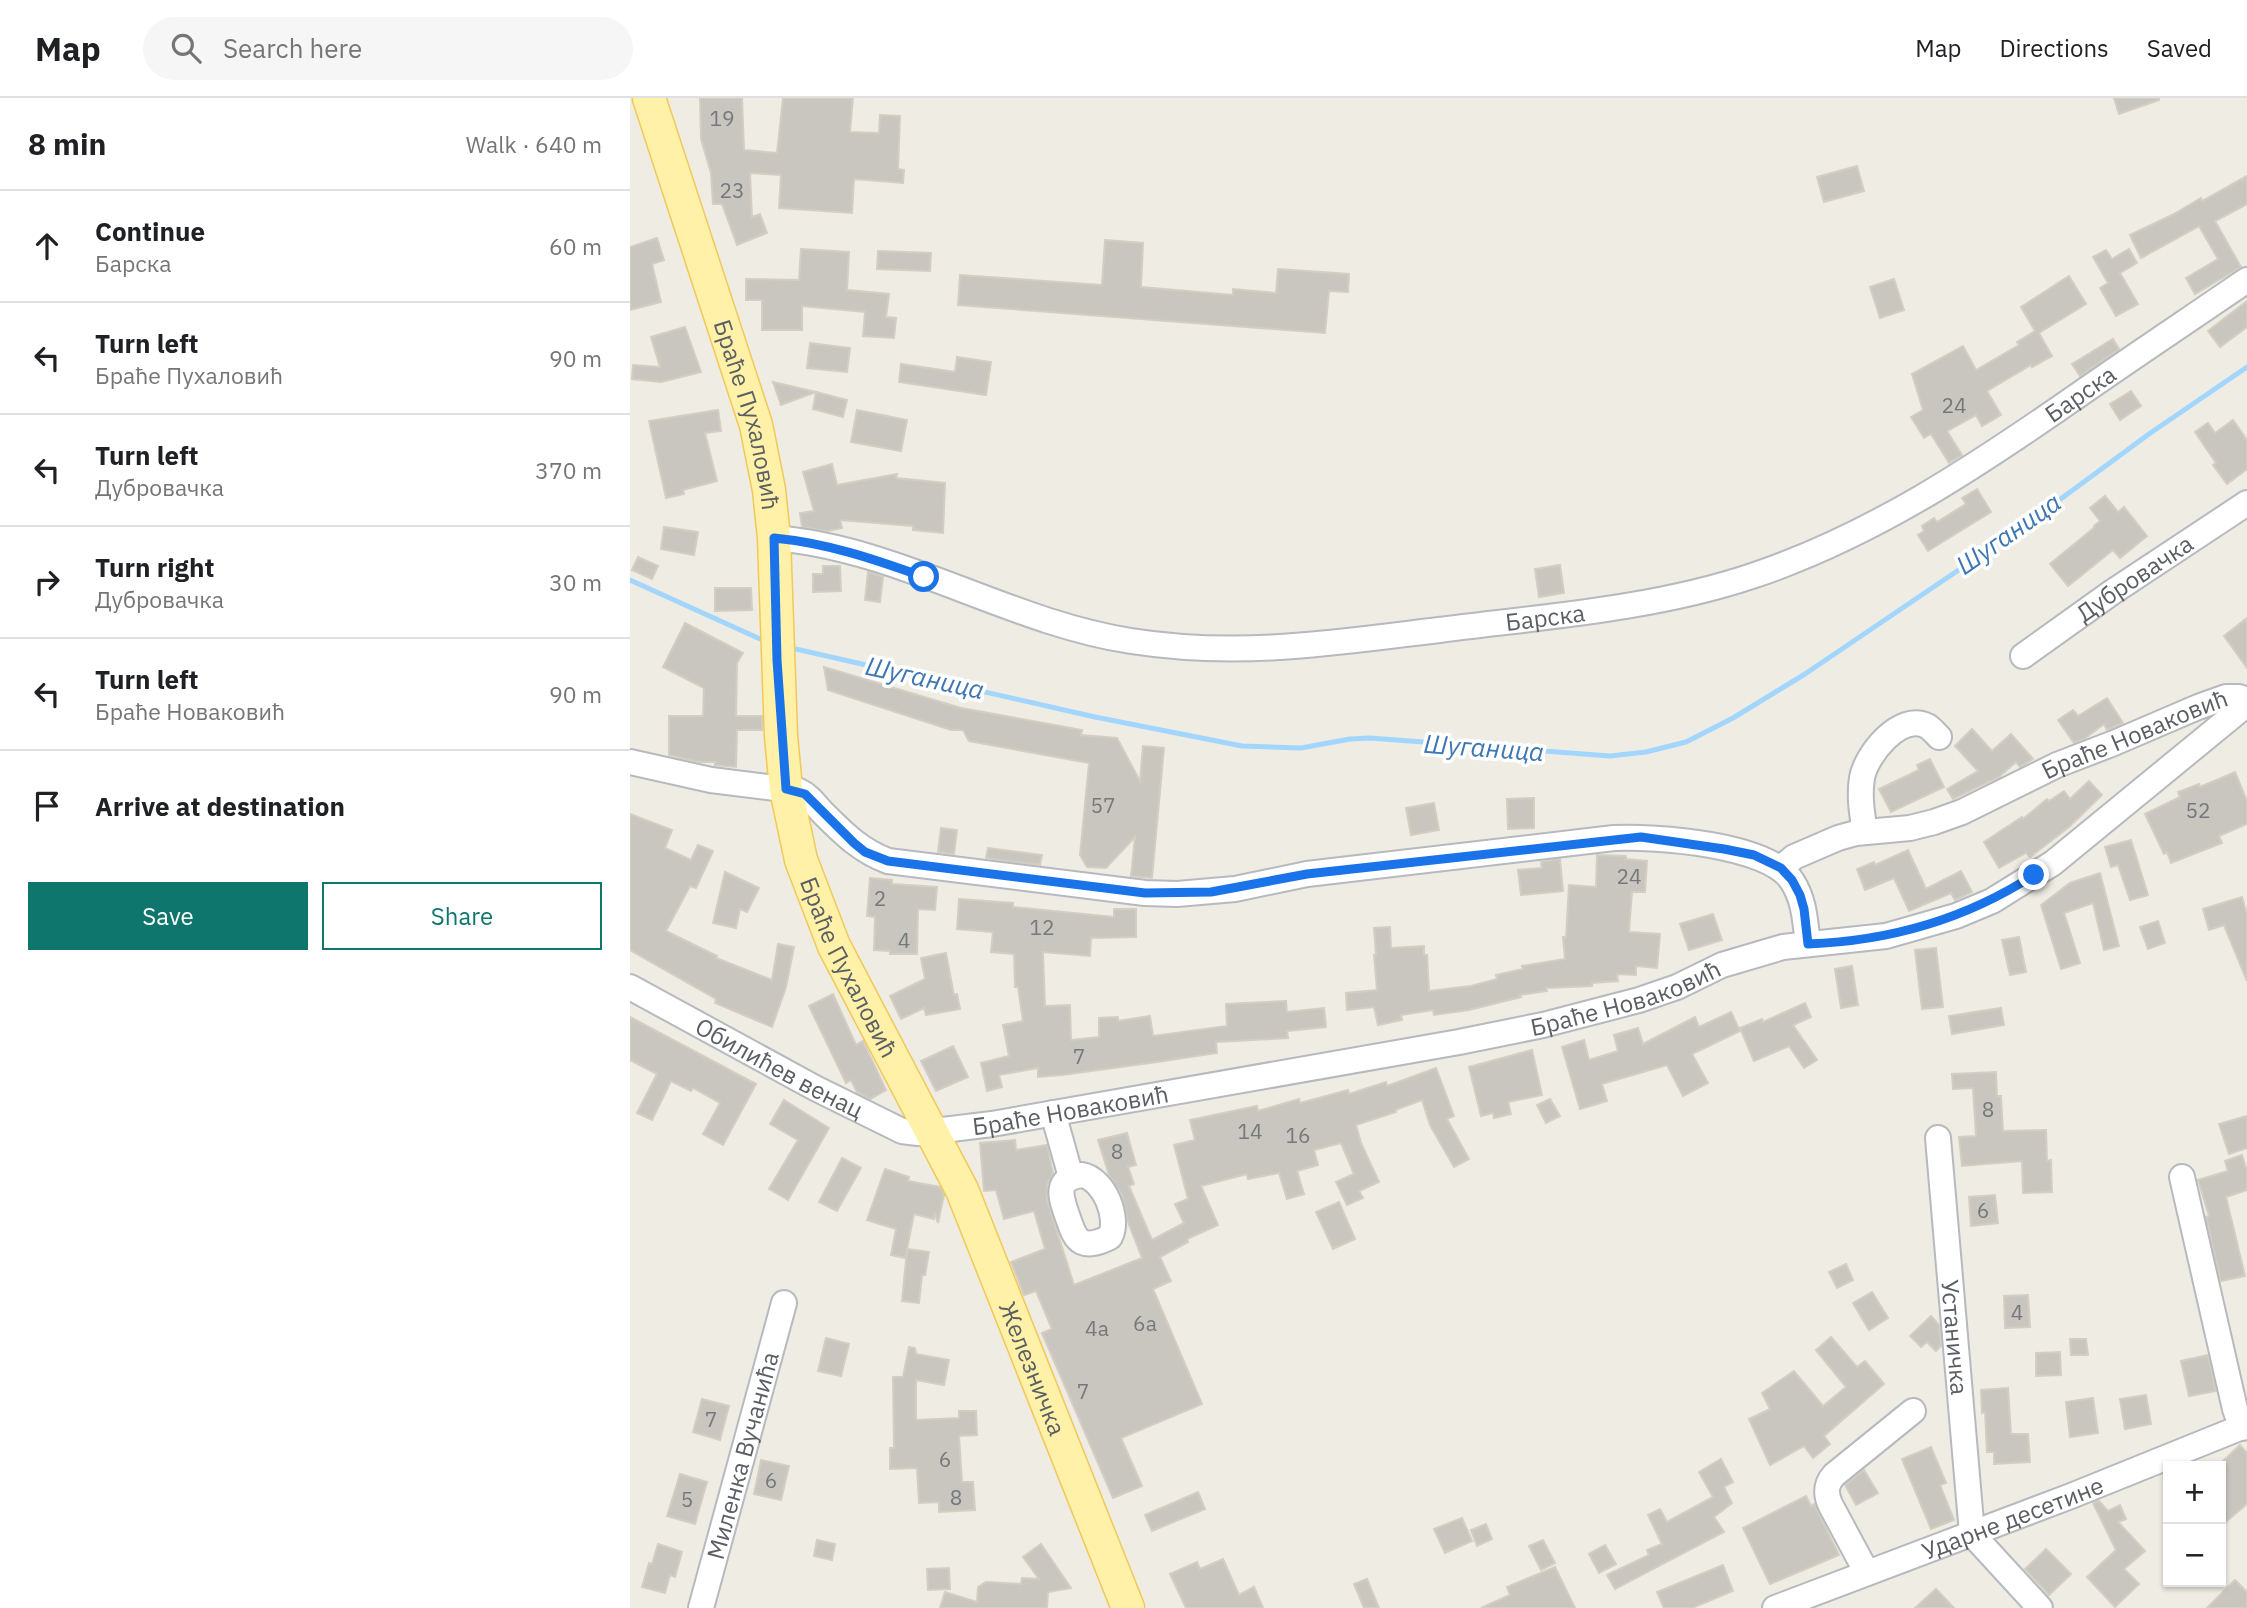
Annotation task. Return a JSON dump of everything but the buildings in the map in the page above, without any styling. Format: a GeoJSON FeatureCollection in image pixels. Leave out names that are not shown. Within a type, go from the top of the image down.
{"type":"FeatureCollection","features":[{"type":"Feature","properties":{"kind":"main road","name":"Браће Пухаловић"},"geometry":{"type":"LineString","coordinates":[[649,98],[756,425],[769,490],[774,538],[777,645],[786,789],[801,860],[830,934],[933,1132]]}},
{"type":"Feature","properties":{"kind":"main road","name":"Железничка"},"geometry":{"type":"LineString","coordinates":[[933,1132],[975,1219],[1128,1608]]}},
{"type":"Feature","properties":{"kind":"street","name":"Барска"},"geometry":{"type":"LineString","coordinates":[[774,538],[807,541],[858,553],[1043,619],[1104,636],[1188,648],[1296,647],[1584,611],[1683,594],[1752,576],[1805,556],[1864,529],[1945,485],[2247,280]]}},
{"type":"Feature","properties":{"kind":"street","name":"Дубровачка"},"geometry":{"type":"LineString","coordinates":[[2023,656],[2111,593],[2247,503]]}},
{"type":"Feature","properties":{"kind":"street","name":"Браће Новаковић"},"geometry":{"type":"LineString","coordinates":[[933,1132],[1459,1042],[1542,1025],[1639,1000],[1676,987],[1722,965],[1783,947],[1886,936],[1956,916],[1992,901],[2053,863],[2247,702],[2239,697],[2226,697],[2056,765],[1962,812],[1910,828],[1864,832],[1838,838],[1803,853],[1781,868]]}},
{"type":"Feature","properties":{"kind":"street"},"geometry":{"type":"LineString","coordinates":[[1864,832],[1862,779],[1872,751],[1885,738],[1909,724],[1927,726],[1939,737]]}},
{"type":"Feature","properties":{"kind":"street"},"geometry":{"type":"LineString","coordinates":[[630,762],[699,778],[786,789],[805,794],[865,852],[888,861],[1145,893],[1211,892],[1307,874],[1641,837],[1744,853],[1781,868],[1800,895],[1808,944]]}},
{"type":"Feature","properties":{"kind":"street","name":"Обилићев венац"},"geometry":{"type":"LineString","coordinates":[[630,987],[886,1124],[902,1131],[933,1132]]}},
{"type":"Feature","properties":{"kind":"street"},"geometry":{"type":"LineString","coordinates":[[1053,1113],[1071,1177]]}},
{"type":"Feature","properties":{"kind":"street","name":"Устаничка"},"geometry":{"type":"LineString","coordinates":[[1938,1138],[1972,1534]]}},
{"type":"Feature","properties":{"kind":"street"},"geometry":{"type":"LineString","coordinates":[[2182,1177],[2235,1409],[2245,1426]]}},
{"type":"Feature","properties":{"kind":"street","name":"Миленка Вучанића"},"geometry":{"type":"LineString","coordinates":[[701,1608],[784,1303]]}},
{"type":"Feature","properties":{"kind":"street"},"geometry":{"type":"LineString","coordinates":[[1867,1573],[1829,1504],[1826,1492],[1828,1483],[1834,1475],[1913,1411]]}},
{"type":"Feature","properties":{"kind":"street","name":"Ударне десетине"},"geometry":{"type":"LineString","coordinates":[[1775,1608],[1972,1534],[2245,1426]]}},
{"type":"Feature","properties":{"kind":"street"},"geometry":{"type":"LineString","coordinates":[[1972,1534],[2040,1608]]}},
{"type":"Feature","properties":{"kind":"waterway","name":"Шуганица"},"geometry":{"type":"LineString","coordinates":[[787,647],[1095,717],[1242,746],[1301,748],[1370,738],[1610,756],[1646,752],[1686,742],[1733,718],[1805,674],[2028,523],[2149,434],[2247,367]]}},
{"type":"Feature","properties":{"kind":"waterway","name":"Шуганица"},"geometry":{"type":"LineString","coordinates":[[630,580],[767,642]]}},
{"type":"Feature","properties":{"kind":"route"},"geometry":{"type":"LineString","coordinates":[[924,577],[843,549],[807,541],[774,538],[777,660],[786,789],[805,794],[865,852],[888,861],[1145,893],[1177,894],[1235,890],[1307,874],[1641,837],[1754,855],[1781,868],[1800,895],[1808,944],[1886,936],[1956,916],[1992,901],[2034,875]]}}]}
